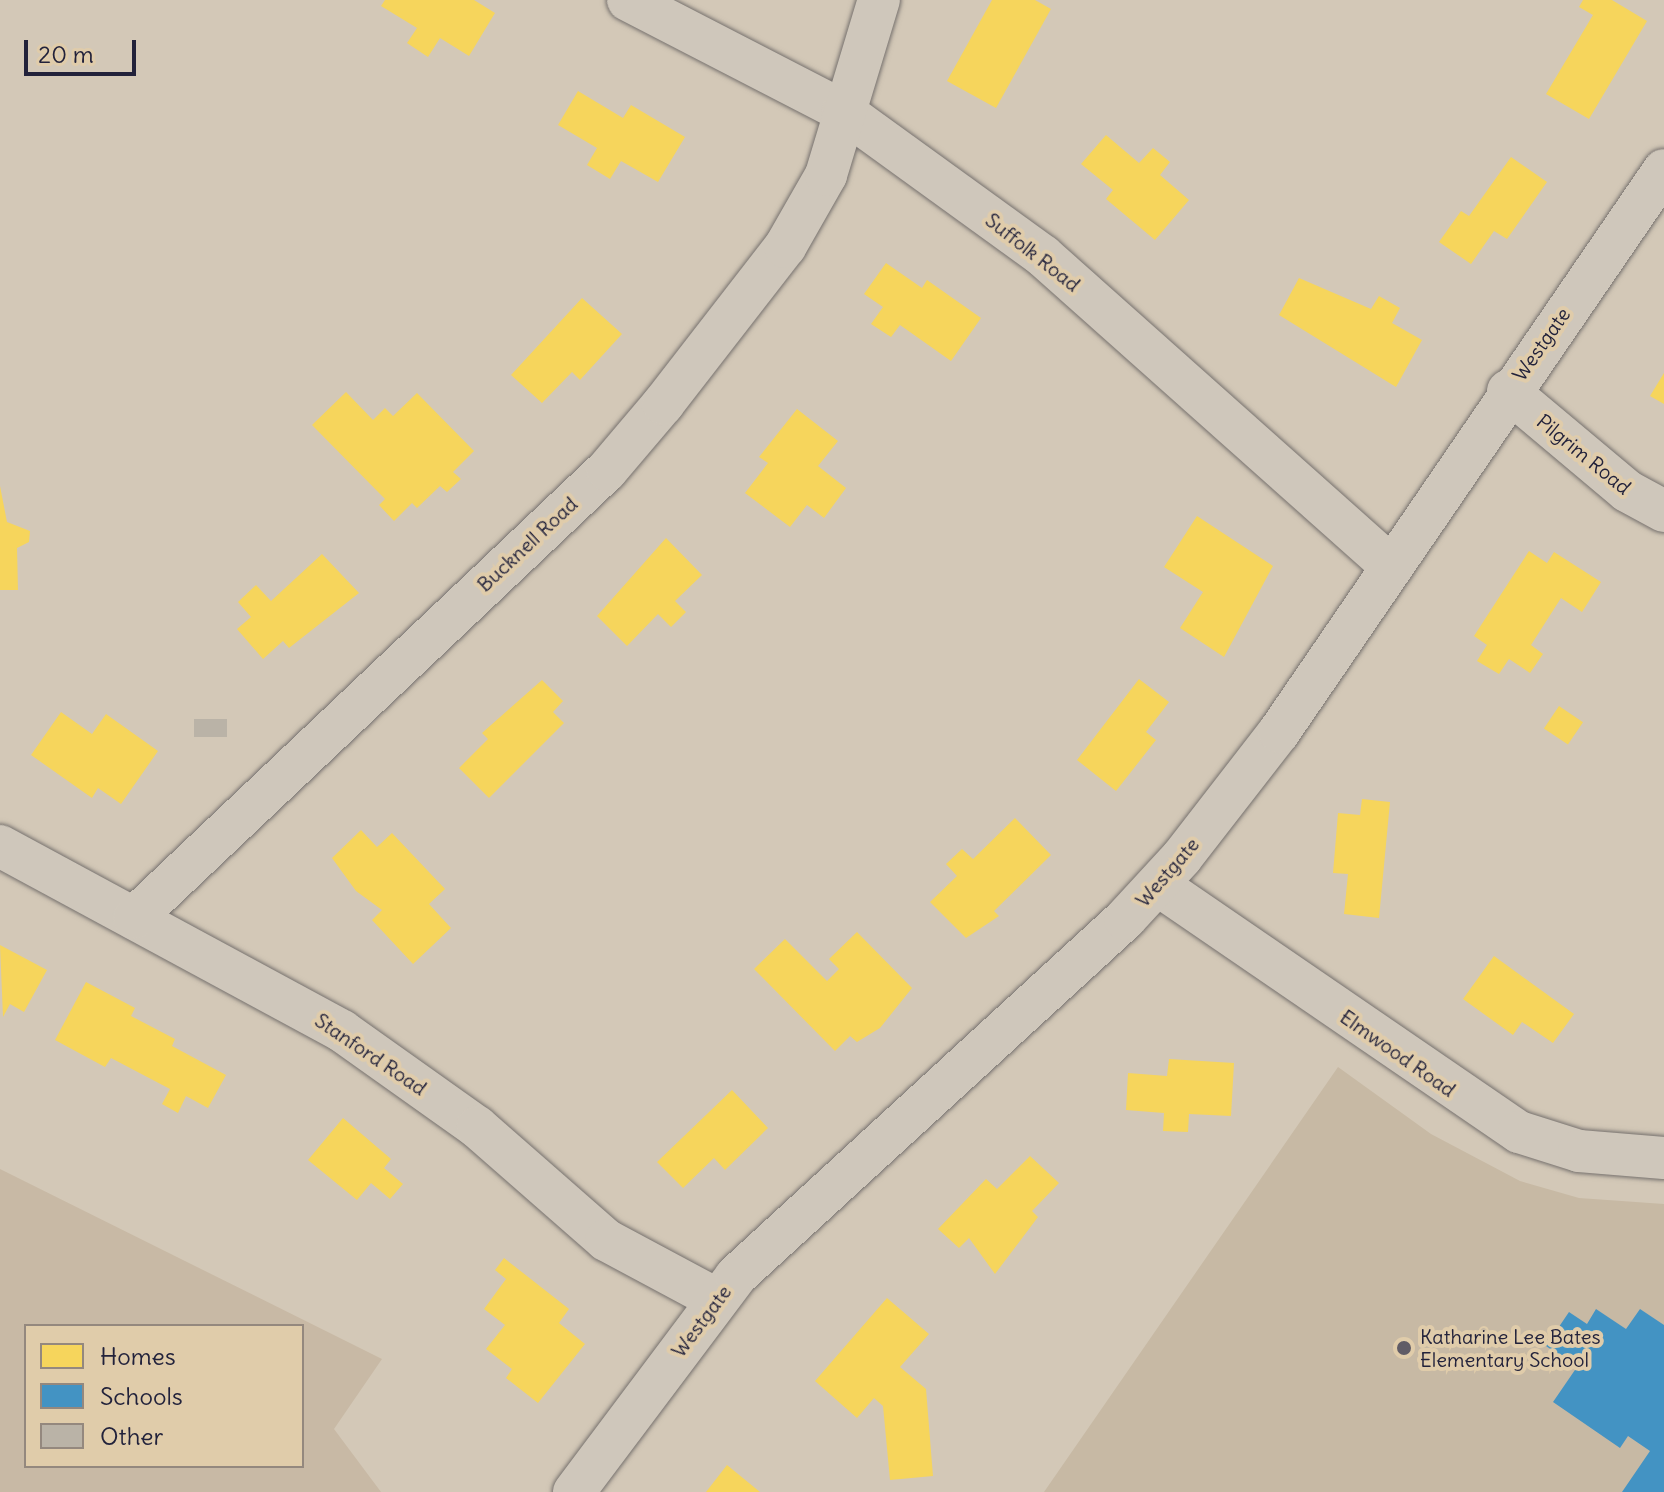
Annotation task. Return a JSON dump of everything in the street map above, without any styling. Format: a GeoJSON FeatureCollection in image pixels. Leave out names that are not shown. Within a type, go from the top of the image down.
{"type":"FeatureCollection","features":[{"type":"Feature","properties":{"kind":"street","name":"Suffolk Road"},"geometry":{"type":"LineString","coordinates":[[628,0],[843,111],[1043,256],[1392,567]]}},
{"type":"Feature","properties":{"kind":"street","name":"Bucknell Road"},"geometry":{"type":"LineString","coordinates":[[134,918],[607,470],[785,247],[826,175],[879,0]]}},
{"type":"Feature","properties":{"kind":"street","name":"Westgate"},"geometry":{"type":"LineString","coordinates":[[574,1492],[716,1299],[782,1230],[1158,885],[1279,732],[1508,391],[1664,170]]}},
{"type":"Feature","properties":{"kind":"street","name":"Pilgrim Road"},"geometry":{"type":"LineString","coordinates":[[1508,391],[1627,491],[1664,511]]}},
{"type":"Feature","properties":{"kind":"street","name":"Stanford Road"},"geometry":{"type":"LineString","coordinates":[[0,846],[342,1031],[477,1127],[606,1240],[716,1299]]}},
{"type":"Feature","properties":{"kind":"street","name":"Elmwood Road"},"geometry":{"type":"LineString","coordinates":[[1158,885],[1499,1121],[1558,1146],[1664,1158]]}},
{"type":"Feature","properties":{"kind":"shaded area","name":"Katharine Lee Bates Elementary School"},"geometry":{"type":"Polygon","coordinates":[[[1338,1067],[1431,1134],[1520,1181],[1579,1198],[1664,1204],[1664,1492],[1044,1492],[1338,1067]]]}},
{"type":"Feature","properties":{"kind":"shaded area"},"geometry":{"type":"Polygon","coordinates":[[[0,1169],[382,1359],[334,1429],[381,1492],[0,1492],[0,1169]]]}},
{"type":"Feature","properties":{"kind":"building: Homes"},"geometry":{"type":"Polygon","coordinates":[[[385,0],[474,0],[495,13],[469,56],[440,38],[428,57],[407,43],[417,28],[381,6],[385,0]]]}},
{"type":"Feature","properties":{"kind":"building: Homes"},"geometry":{"type":"Polygon","coordinates":[[[992,0],[1035,0],[1051,9],[996,108],[947,81],[992,0]]]}},
{"type":"Feature","properties":{"kind":"building: Homes"},"geometry":{"type":"Polygon","coordinates":[[[1583,0],[1612,0],[1647,21],[1589,119],[1546,94],[1593,15],[1579,7],[1583,0]]]}},
{"type":"Feature","properties":{"kind":"building: Homes"},"geometry":{"type":"Polygon","coordinates":[[[578,91],[623,118],[631,105],[685,137],[658,182],[621,161],[610,179],[587,165],[597,148],[558,125],[578,91]]]}},
{"type":"Feature","properties":{"kind":"building: Homes"},"geometry":{"type":"Polygon","coordinates":[[[1106,135],[1139,163],[1153,148],[1170,162],[1160,175],[1189,200],[1155,240],[1106,199],[1113,190],[1081,164],[1106,135]]]}},
{"type":"Feature","properties":{"kind":"building: Homes"},"geometry":{"type":"Polygon","coordinates":[[[1511,157],[1547,182],[1507,239],[1494,231],[1471,264],[1439,242],[1461,211],[1469,216],[1511,157]]]}},
{"type":"Feature","properties":{"kind":"building: Homes"},"geometry":{"type":"Polygon","coordinates":[[[886,263],[922,288],[927,280],[981,318],[951,361],[900,325],[891,337],[871,324],[883,307],[864,294],[886,263]]]}},
{"type":"Feature","properties":{"kind":"building: Homes"},"geometry":{"type":"Polygon","coordinates":[[[1299,278],[1371,309],[1379,296],[1400,308],[1392,323],[1422,340],[1396,387],[1279,315],[1299,278]]]}},
{"type":"Feature","properties":{"kind":"building: Homes"},"geometry":{"type":"Polygon","coordinates":[[[582,298],[622,334],[580,380],[572,372],[542,403],[511,375],[582,298]]]}},
{"type":"Feature","properties":{"kind":"building: Homes"},"geometry":{"type":"Polygon","coordinates":[[[1664,373],[1664,404],[1650,396],[1664,373]]]}},
{"type":"Feature","properties":{"kind":"building: Homes"},"geometry":{"type":"Polygon","coordinates":[[[346,392],[373,420],[385,408],[393,416],[417,393],[474,451],[453,472],[461,479],[447,492],[440,486],[417,508],[412,503],[394,521],[379,505],[385,499],[312,425],[346,392]]]}},
{"type":"Feature","properties":{"kind":"building: Homes"},"geometry":{"type":"Polygon","coordinates":[[[797,409],[838,441],[818,466],[846,488],[824,518],[807,505],[790,527],[745,493],[768,463],[759,457],[797,409]]]}},
{"type":"Feature","properties":{"kind":"building: Homes"},"geometry":{"type":"Polygon","coordinates":[[[0,486],[7,522],[30,531],[29,542],[17,548],[18,590],[0,590],[0,486]]]}},
{"type":"Feature","properties":{"kind":"building: Homes"},"geometry":{"type":"Polygon","coordinates":[[[1197,516],[1273,566],[1224,657],[1180,628],[1203,592],[1164,567],[1197,516]]]}},
{"type":"Feature","properties":{"kind":"building: Homes"},"geometry":{"type":"Polygon","coordinates":[[[666,538],[702,575],[675,601],[686,612],[671,627],[658,614],[627,646],[597,616],[666,538]]]}},
{"type":"Feature","properties":{"kind":"building: Homes"},"geometry":{"type":"Polygon","coordinates":[[[1529,551],[1547,563],[1554,552],[1601,582],[1582,612],[1561,598],[1531,645],[1543,654],[1530,673],[1509,659],[1499,674],[1477,661],[1487,645],[1474,636],[1529,551]]]}},
{"type":"Feature","properties":{"kind":"building: Homes"},"geometry":{"type":"Polygon","coordinates":[[[322,554],[359,593],[289,648],[283,641],[263,659],[237,629],[251,617],[238,602],[256,585],[271,601],[322,554]]]}},
{"type":"Feature","properties":{"kind":"building: Homes"},"geometry":{"type":"Polygon","coordinates":[[[1139,679],[1169,702],[1146,732],[1156,740],[1116,791],[1077,760],[1139,679]]]}},
{"type":"Feature","properties":{"kind":"building: Homes"},"geometry":{"type":"Polygon","coordinates":[[[542,680],[563,701],[553,712],[564,723],[489,798],[459,768],[488,739],[482,733],[542,680]]]}},
{"type":"Feature","properties":{"kind":"building: Homes"},"geometry":{"type":"Polygon","coordinates":[[[1559,706],[1583,722],[1568,745],[1544,728],[1559,706]]]}},
{"type":"Feature","properties":{"kind":"building: Homes"},"geometry":{"type":"Polygon","coordinates":[[[61,712],[92,734],[106,714],[158,751],[121,804],[98,788],[92,798],[31,755],[61,712]]]}},
{"type":"Feature","properties":{"kind":"building: Homes"},"geometry":{"type":"Polygon","coordinates":[[[1362,799],[1390,802],[1379,918],[1344,914],[1348,874],[1333,873],[1338,813],[1360,815],[1362,799]]]}},
{"type":"Feature","properties":{"kind":"building: Homes"},"geometry":{"type":"Polygon","coordinates":[[[1015,818],[1051,855],[994,911],[999,916],[966,938],[930,902],[957,876],[946,864],[962,849],[973,859],[1015,818]]]}},
{"type":"Feature","properties":{"kind":"building: Homes"},"geometry":{"type":"Polygon","coordinates":[[[361,830],[377,847],[392,833],[445,889],[429,904],[451,928],[413,964],[372,920],[382,910],[356,891],[332,858],[361,830]]]}},
{"type":"Feature","properties":{"kind":"building: Homes"},"geometry":{"type":"Polygon","coordinates":[[[857,932],[912,988],[880,1028],[857,1042],[850,1036],[835,1051],[754,969],[785,939],[827,981],[839,969],[829,959],[857,932]]]}},
{"type":"Feature","properties":{"kind":"building: Homes"},"geometry":{"type":"Polygon","coordinates":[[[0,945],[47,970],[24,1012],[10,1004],[3,1017],[0,945]]]}},
{"type":"Feature","properties":{"kind":"building: Homes"},"geometry":{"type":"Polygon","coordinates":[[[1494,956],[1574,1014],[1553,1043],[1522,1022],[1513,1035],[1463,999],[1494,956]]]}},
{"type":"Feature","properties":{"kind":"building: Homes"},"geometry":{"type":"Polygon","coordinates":[[[86,982],[135,1008],[131,1016],[175,1039],[172,1046],[226,1075],[208,1108],[186,1096],[178,1113],[162,1104],[170,1089],[111,1058],[105,1067],[55,1040],[86,982]]]}},
{"type":"Feature","properties":{"kind":"building: Homes"},"geometry":{"type":"Polygon","coordinates":[[[1169,1059],[1234,1063],[1231,1116],[1189,1114],[1188,1132],[1163,1131],[1164,1113],[1126,1110],[1128,1073],[1167,1076],[1169,1059]]]}},
{"type":"Feature","properties":{"kind":"building: Homes"},"geometry":{"type":"Polygon","coordinates":[[[732,1090],[768,1128],[725,1170],[714,1158],[683,1188],[657,1162],[732,1090]]]}},
{"type":"Feature","properties":{"kind":"building: Homes"},"geometry":{"type":"Polygon","coordinates":[[[343,1118],[391,1159],[384,1168],[403,1184],[390,1199],[371,1183],[357,1200],[308,1160],[343,1118]]]}},
{"type":"Feature","properties":{"kind":"building: Homes"},"geometry":{"type":"Polygon","coordinates":[[[1030,1156],[1059,1183],[1032,1211],[1038,1217],[995,1274],[969,1238],[959,1248],[938,1229],[986,1179],[997,1189],[1030,1156]]]}},
{"type":"Feature","properties":{"kind":"building: Homes"},"geometry":{"type":"Polygon","coordinates":[[[504,1258],[569,1309],[559,1323],[585,1344],[538,1403],[506,1378],[512,1369],[486,1349],[505,1325],[484,1309],[506,1279],[495,1270],[504,1258]]]}},
{"type":"Feature","properties":{"kind":"building: Homes"},"geometry":{"type":"Polygon","coordinates":[[[887,1298],[929,1334],[900,1367],[926,1389],[933,1476],[890,1480],[883,1406],[874,1398],[857,1418],[815,1381],[887,1298]]]}},
{"type":"Feature","properties":{"kind":"building: Homes"},"geometry":{"type":"Polygon","coordinates":[[[727,1465],[760,1492],[706,1492],[727,1465]]]}},
{"type":"Feature","properties":{"kind":"building: Schools"},"geometry":{"type":"Polygon","coordinates":[[[1596,1309],[1626,1329],[1640,1309],[1664,1325],[1664,1492],[1622,1492],[1650,1451],[1628,1436],[1620,1448],[1553,1402],[1577,1367],[1546,1346],[1569,1312],[1587,1324],[1596,1309]]]}},
{"type":"Feature","properties":{"kind":"building: Other"},"geometry":{"type":"Polygon","coordinates":[[[194,719],[227,719],[227,737],[194,737],[194,719]]]}},
{"type":"Feature","properties":{"kind":"place","name":"Katharine Lee Bates Elementary School"},"geometry":{"type":"Point","coordinates":[1404,1348]}}]}
